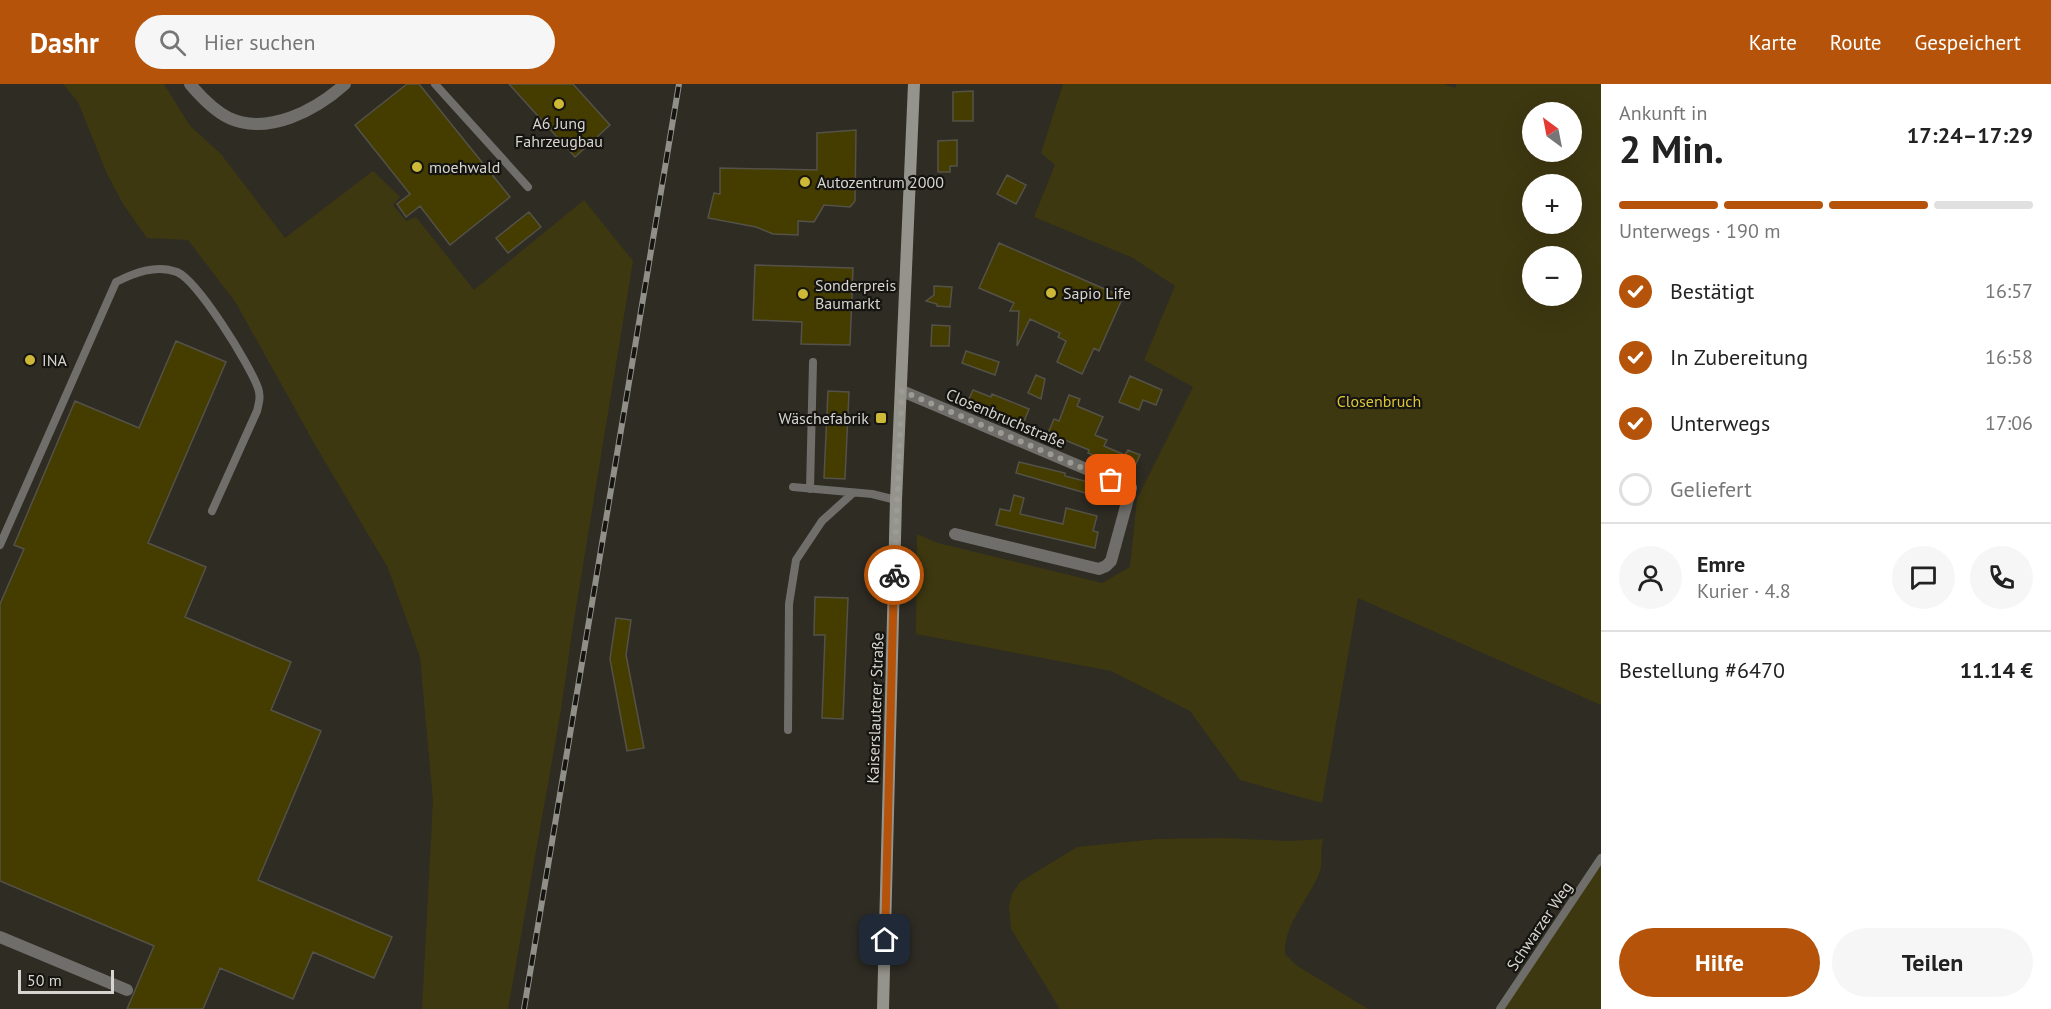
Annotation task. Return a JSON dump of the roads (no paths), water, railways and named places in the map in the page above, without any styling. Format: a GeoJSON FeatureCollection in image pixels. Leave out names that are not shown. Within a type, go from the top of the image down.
{"type":"FeatureCollection","features":[{"type":"Feature","properties":{"kind":"main road","name":"Kaiserslauterer Straße"},"geometry":{"type":"LineString","coordinates":[[883,1009],[896,500],[914,84]]}},
{"type":"Feature","properties":{"kind":"street"},"geometry":{"type":"LineString","coordinates":[[190,84],[200,96],[222,114],[255,123],[282,121],[296,116],[324,100],[345,84]]}},
{"type":"Feature","properties":{"kind":"street","name":"Closenbruchstraße"},"geometry":{"type":"LineString","coordinates":[[902,391],[1131,488],[1111,561],[1099,569],[955,534]]}},
{"type":"Feature","properties":{"kind":"street"},"geometry":{"type":"LineString","coordinates":[[0,937],[128,990]]}},
{"type":"Feature","properties":{"kind":"lane"},"geometry":{"type":"LineString","coordinates":[[435,84],[528,188]]}},
{"type":"Feature","properties":{"kind":"lane"},"geometry":{"type":"LineString","coordinates":[[0,545],[116,282],[145,270],[164,269],[186,277],[215,316],[250,371],[259,390],[260,401],[257,411],[213,511]]}},
{"type":"Feature","properties":{"kind":"lane"},"geometry":{"type":"LineString","coordinates":[[810,489],[813,362]]}},
{"type":"Feature","properties":{"kind":"lane"},"geometry":{"type":"LineString","coordinates":[[793,487],[872,494],[896,500]]}},
{"type":"Feature","properties":{"kind":"lane"},"geometry":{"type":"LineString","coordinates":[[788,730],[789,604],[796,560],[822,521],[853,493]]}},
{"type":"Feature","properties":{"kind":"lane","name":"Schwarzer Weg"},"geometry":{"type":"LineString","coordinates":[[1500,1009],[1601,858]]}},
{"type":"Feature","properties":{"kind":"railway"},"geometry":{"type":"LineString","coordinates":[[524,1009],[679,84]]}},
{"type":"Feature","properties":{"kind":"place","name":"A6 Jung Fahrzeugbau"},"geometry":{"type":"Point","coordinates":[559,104]}},
{"type":"Feature","properties":{"kind":"place","name":"moehwald"},"geometry":{"type":"Point","coordinates":[417,167]}},
{"type":"Feature","properties":{"kind":"place","name":"Autozentrum 2000"},"geometry":{"type":"Point","coordinates":[805,182]}},
{"type":"Feature","properties":{"kind":"place","name":"Sapio Life"},"geometry":{"type":"Point","coordinates":[1051,293]}},
{"type":"Feature","properties":{"kind":"place","name":"Sonderpreis Baumarkt"},"geometry":{"type":"Point","coordinates":[803,294]}},
{"type":"Feature","properties":{"kind":"place","name":"INA"},"geometry":{"type":"Point","coordinates":[30,360]}},
{"type":"Feature","properties":{"kind":"place","name":"Wäschefabrik"},"geometry":{"type":"Point","coordinates":[881,418]}},
{"type":"Feature","properties":{"kind":"park label","name":"Closenbruch"},"geometry":{"type":"Point","coordinates":[1379,401]}}]}
